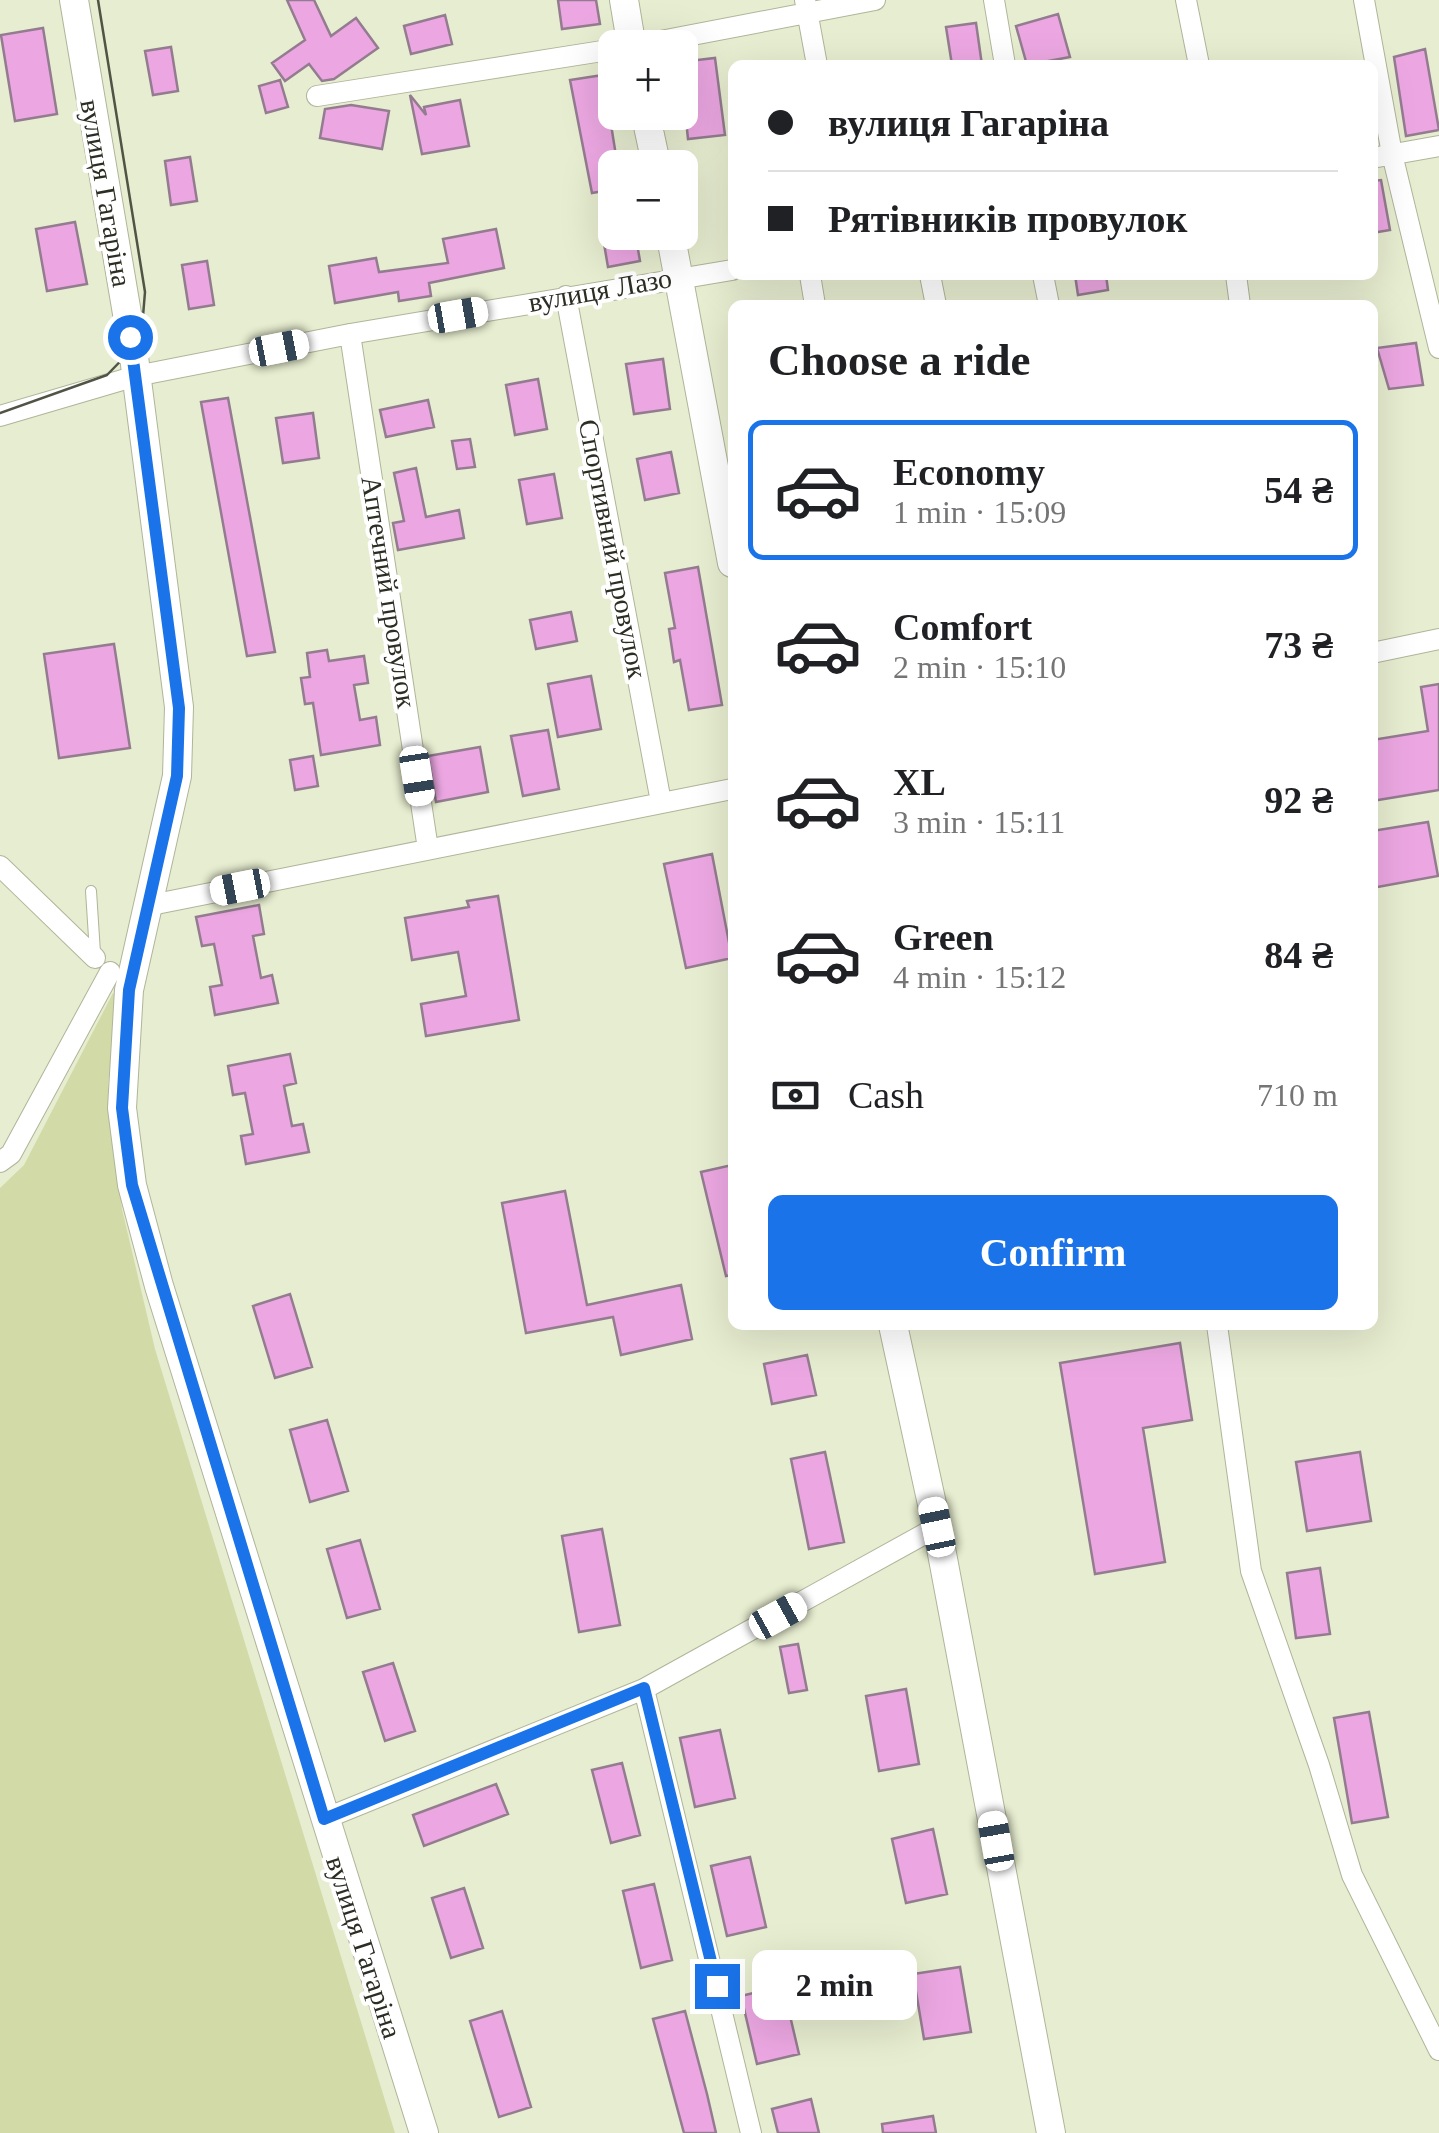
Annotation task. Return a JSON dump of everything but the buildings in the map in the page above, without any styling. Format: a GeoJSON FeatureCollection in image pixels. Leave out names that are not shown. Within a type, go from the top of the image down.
{"type":"FeatureCollection","features":[{"type":"Feature","properties":{"kind":"main road","name":"вулиця Гагаріна"},"geometry":{"type":"LineString","coordinates":[[74,0],[136,376],[179,708],[177,776],[146,906],[112,973],[132,1185],[324,1819],[424,2133]]}},
{"type":"Feature","properties":{"kind":"main road"},"geometry":{"type":"LineString","coordinates":[[624,0],[629,30]]}},
{"type":"Feature","properties":{"kind":"main road"},"geometry":{"type":"LineString","coordinates":[[673,250],[728,542]]}},
{"type":"Feature","properties":{"kind":"main road"},"geometry":{"type":"LineString","coordinates":[[894,1330],[937,1527],[1051,2133]]}},
{"type":"Feature","properties":{"kind":"street"},"geometry":{"type":"LineString","coordinates":[[698,31],[806,6],[875,0]]}},
{"type":"Feature","properties":{"kind":"street"},"geometry":{"type":"LineString","coordinates":[[994,0],[1004,60]]}},
{"type":"Feature","properties":{"kind":"street"},"geometry":{"type":"LineString","coordinates":[[1186,0],[1198,60]]}},
{"type":"Feature","properties":{"kind":"street"},"geometry":{"type":"LineString","coordinates":[[1364,0],[1371,60]]}},
{"type":"Feature","properties":{"kind":"street"},"geometry":{"type":"LineString","coordinates":[[806,6],[816,60]]}},
{"type":"Feature","properties":{"kind":"street"},"geometry":{"type":"LineString","coordinates":[[317,96],[598,52]]}},
{"type":"Feature","properties":{"kind":"street"},"geometry":{"type":"LineString","coordinates":[[1378,121],[1382,156],[1439,348]]}},
{"type":"Feature","properties":{"kind":"street"},"geometry":{"type":"LineString","coordinates":[[1382,156],[1439,146]]}},
{"type":"Feature","properties":{"kind":"street","name":"вулиця Лазо"},"geometry":{"type":"LineString","coordinates":[[0,416],[136,376],[350,334],[728,270]]}},
{"type":"Feature","properties":{"kind":"street","name":"Спортивний провулок"},"geometry":{"type":"LineString","coordinates":[[566,296],[661,802]]}},
{"type":"Feature","properties":{"kind":"street","name":"Аптечний провулок"},"geometry":{"type":"LineString","coordinates":[[350,334],[428,849]]}},
{"type":"Feature","properties":{"kind":"street"},"geometry":{"type":"LineString","coordinates":[[1378,653],[1439,639]]}},
{"type":"Feature","properties":{"kind":"street"},"geometry":{"type":"LineString","coordinates":[[146,906],[728,790]]}},
{"type":"Feature","properties":{"kind":"street"},"geometry":{"type":"LineString","coordinates":[[0,866],[112,973],[10,1154],[0,1162]]}},
{"type":"Feature","properties":{"kind":"street"},"geometry":{"type":"LineString","coordinates":[[1218,1330],[1251,1571],[1319,1765],[1352,1875],[1439,2050]]}},
{"type":"Feature","properties":{"kind":"street"},"geometry":{"type":"LineString","coordinates":[[324,1819],[644,1688],[937,1527]]}},
{"type":"Feature","properties":{"kind":"street"},"geometry":{"type":"LineString","coordinates":[[644,1688],[751,2133]]}},
{"type":"Feature","properties":{"kind":"lane"},"geometry":{"type":"LineString","coordinates":[[91,891],[112,973]]}},
{"type":"Feature","properties":{"kind":"green space"},"geometry":{"type":"Polygon","coordinates":[[[113,993],[117,996],[108,1085],[122,1209],[155,1349],[395,2133],[0,2133],[0,1188],[24,1165],[113,993]]]}},
{"type":"Feature","properties":{"kind":"tram line"},"geometry":{"type":"LineString","coordinates":[[0,413],[107,375],[141,340],[145,292],[98,0]]}},
{"type":"Feature","properties":{"kind":"route"},"geometry":{"type":"LineString","coordinates":[[130,337],[179,708],[177,776],[129,990],[122,1108],[132,1185],[159,1286],[324,1819],[644,1688],[717,1986]]}}]}
